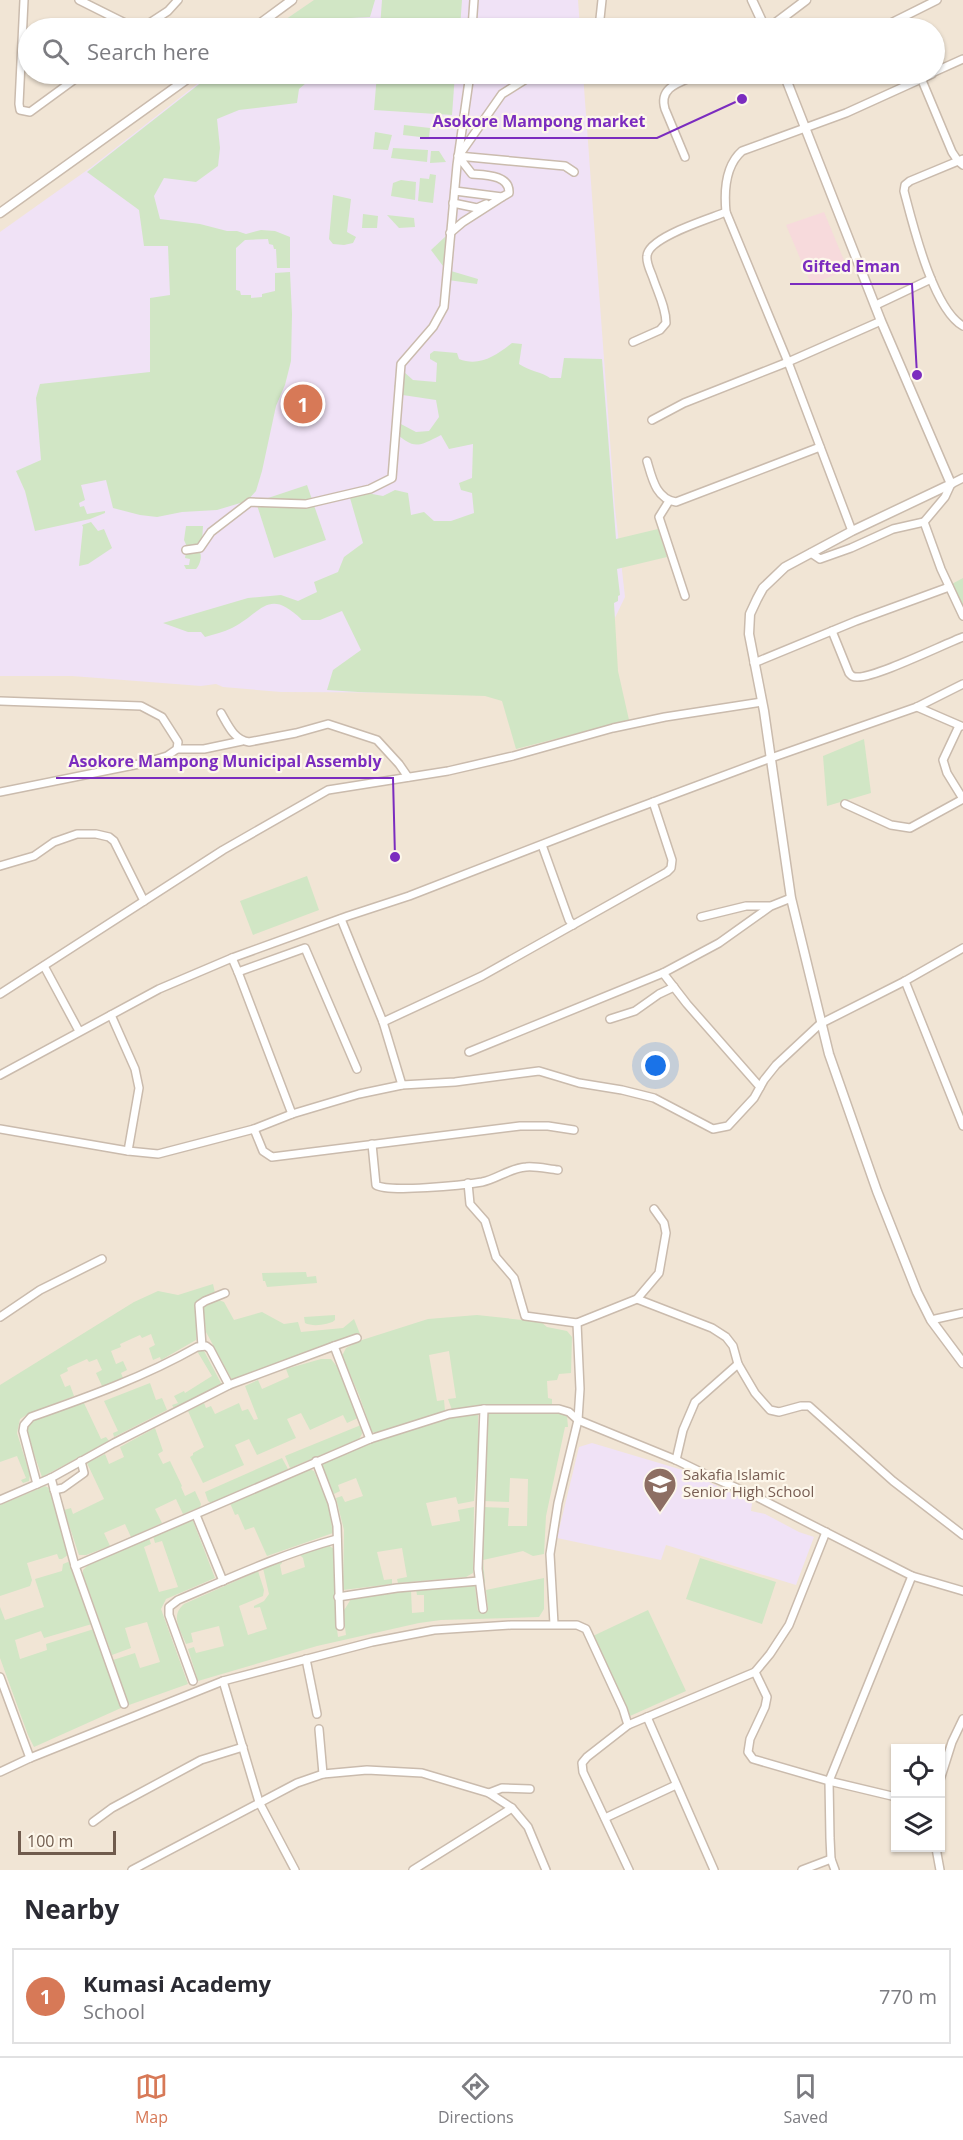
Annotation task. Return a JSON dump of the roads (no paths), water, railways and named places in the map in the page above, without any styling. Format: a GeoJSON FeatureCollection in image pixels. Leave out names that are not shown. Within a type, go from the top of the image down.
{"type":"FeatureCollection","features":[{"type":"Feature","properties":{"kind":"street"},"geometry":{"type":"LineString","coordinates":[[23,18],[24,0]]}},
{"type":"Feature","properties":{"kind":"street"},"geometry":{"type":"LineString","coordinates":[[79,0],[115,18]]}},
{"type":"Feature","properties":{"kind":"street"},"geometry":{"type":"LineString","coordinates":[[157,18],[178,0]]}},
{"type":"Feature","properties":{"kind":"street"},"geometry":{"type":"LineString","coordinates":[[268,18],[292,0]]}},
{"type":"Feature","properties":{"kind":"street"},"geometry":{"type":"LineString","coordinates":[[473,18],[474,0]]}},
{"type":"Feature","properties":{"kind":"street"},"geometry":{"type":"LineString","coordinates":[[600,18],[602,0]]}},
{"type":"Feature","properties":{"kind":"street"},"geometry":{"type":"LineString","coordinates":[[752,0],[762,18]]}},
{"type":"Feature","properties":{"kind":"street"},"geometry":{"type":"LineString","coordinates":[[781,18],[806,0]]}},
{"type":"Feature","properties":{"kind":"street"},"geometry":{"type":"LineString","coordinates":[[901,18],[937,0]]}},
{"type":"Feature","properties":{"kind":"street"},"geometry":{"type":"LineString","coordinates":[[945,67],[963,59]]}},
{"type":"Feature","properties":{"kind":"street"},"geometry":{"type":"LineString","coordinates":[[20,84],[20,110],[30,112],[68,84]]}},
{"type":"Feature","properties":{"kind":"street"},"geometry":{"type":"LineString","coordinates":[[0,213],[180,84]]}},
{"type":"Feature","properties":{"kind":"street"},"geometry":{"type":"LineString","coordinates":[[186,550],[200,548],[211,532],[250,502],[306,504],[370,489],[392,478],[401,364],[433,327],[444,307],[453,203],[469,84]]}},
{"type":"Feature","properties":{"kind":"street"},"geometry":{"type":"LineString","coordinates":[[459,156],[502,94],[518,84]]}},
{"type":"Feature","properties":{"kind":"street"},"geometry":{"type":"LineString","coordinates":[[679,84],[663,94],[663,101],[685,157]]}},
{"type":"Feature","properties":{"kind":"street"},"geometry":{"type":"LineString","coordinates":[[788,84],[881,321],[951,484],[945,497],[924,522],[893,529],[852,548],[820,559],[811,553]]}},
{"type":"Feature","properties":{"kind":"street"},"geometry":{"type":"LineString","coordinates":[[852,531],[788,362],[726,212],[725,188],[736,156],[749,147],[846,113],[908,84]]}},
{"type":"Feature","properties":{"kind":"street"},"geometry":{"type":"LineString","coordinates":[[924,84],[961,162],[904,185],[906,198],[931,279],[945,310],[963,326]]}},
{"type":"Feature","properties":{"kind":"street"},"geometry":{"type":"LineString","coordinates":[[459,156],[565,166],[574,172]]}},
{"type":"Feature","properties":{"kind":"street"},"geometry":{"type":"LineString","coordinates":[[459,156],[472,174]]}},
{"type":"Feature","properties":{"kind":"street"},"geometry":{"type":"LineString","coordinates":[[450,233],[463,222],[509,193],[509,186],[506,182],[494,176],[457,173]]}},
{"type":"Feature","properties":{"kind":"street"},"geometry":{"type":"LineString","coordinates":[[455,191],[502,197]]}},
{"type":"Feature","properties":{"kind":"street"},"geometry":{"type":"LineString","coordinates":[[453,203],[477,208],[502,197]]}},
{"type":"Feature","properties":{"kind":"street"},"geometry":{"type":"LineString","coordinates":[[633,342],[660,330],[666,323],[666,314],[647,255],[651,246],[661,238],[726,212]]}},
{"type":"Feature","properties":{"kind":"street"},"geometry":{"type":"LineString","coordinates":[[876,305],[931,279]]}},
{"type":"Feature","properties":{"kind":"street"},"geometry":{"type":"LineString","coordinates":[[652,420],[684,403],[788,362],[881,321]]}},
{"type":"Feature","properties":{"kind":"street"},"geometry":{"type":"LineString","coordinates":[[646,461],[654,484],[664,498],[676,502],[820,447]]}},
{"type":"Feature","properties":{"kind":"street"},"geometry":{"type":"LineString","coordinates":[[963,478],[852,531],[785,567],[763,588],[757,598],[750,614],[749,634],[771,758],[791,898],[820,1024],[845,1104],[913,1283],[931,1320],[963,1363]]}},
{"type":"Feature","properties":{"kind":"street"},"geometry":{"type":"LineString","coordinates":[[669,501],[659,517],[685,596]]}},
{"type":"Feature","properties":{"kind":"street"},"geometry":{"type":"LineString","coordinates":[[924,522],[949,587],[963,616]]}},
{"type":"Feature","properties":{"kind":"street"},"geometry":{"type":"LineString","coordinates":[[754,663],[949,587]]}},
{"type":"Feature","properties":{"kind":"street"},"geometry":{"type":"LineString","coordinates":[[832,631],[849,673],[858,677],[880,671],[963,637]]}},
{"type":"Feature","properties":{"kind":"street"},"geometry":{"type":"LineString","coordinates":[[0,1075],[159,989],[232,958],[410,896],[653,802],[917,706],[963,684]]}},
{"type":"Feature","properties":{"kind":"street"},"geometry":{"type":"LineString","coordinates":[[0,701],[141,706],[162,717],[178,742],[177,749]]}},
{"type":"Feature","properties":{"kind":"street"},"geometry":{"type":"LineString","coordinates":[[0,994],[223,850],[328,790],[448,771],[613,728],[665,717],[762,702]]}},
{"type":"Feature","properties":{"kind":"street"},"geometry":{"type":"LineString","coordinates":[[845,804],[891,825],[910,828],[963,799],[947,773],[943,760],[961,726],[917,706]]}},
{"type":"Feature","properties":{"kind":"street"},"geometry":{"type":"LineString","coordinates":[[221,713],[237,738],[242,741]]}},
{"type":"Feature","properties":{"kind":"street"},"geometry":{"type":"LineString","coordinates":[[0,792],[144,763],[167,756],[177,749],[204,750],[242,741],[249,742],[296,733],[328,724],[377,740],[408,777]]}},
{"type":"Feature","properties":{"kind":"street"},"geometry":{"type":"LineString","coordinates":[[383,1022],[482,976],[537,947],[671,868],[672,860],[653,802]]}},
{"type":"Feature","properties":{"kind":"street"},"geometry":{"type":"LineString","coordinates":[[0,866],[34,856],[54,842],[68,836],[96,834],[109,837],[114,842],[144,901]]}},
{"type":"Feature","properties":{"kind":"street"},"geometry":{"type":"LineString","coordinates":[[542,844],[569,920],[573,925]]}},
{"type":"Feature","properties":{"kind":"street"},"geometry":{"type":"LineString","coordinates":[[469,1052],[663,973],[718,943],[771,906],[791,898]]}},
{"type":"Feature","properties":{"kind":"street"},"geometry":{"type":"LineString","coordinates":[[701,917],[746,906],[771,906]]}},
{"type":"Feature","properties":{"kind":"street"},"geometry":{"type":"LineString","coordinates":[[341,919],[383,1022],[402,1085]]}},
{"type":"Feature","properties":{"kind":"street"},"geometry":{"type":"LineString","coordinates":[[299,934],[357,1070]]}},
{"type":"Feature","properties":{"kind":"street"},"geometry":{"type":"LineString","coordinates":[[238,972],[305,948]]}},
{"type":"Feature","properties":{"kind":"street"},"geometry":{"type":"LineString","coordinates":[[0,1129],[158,1154],[254,1129],[292,1114],[359,1094],[402,1085],[455,1082],[539,1071],[579,1083],[654,1098],[713,1129],[728,1126],[736,1119],[754,1098],[776,1065],[820,1024],[905,981],[963,948]]}},
{"type":"Feature","properties":{"kind":"street"},"geometry":{"type":"LineString","coordinates":[[232,958],[292,1114]]}},
{"type":"Feature","properties":{"kind":"street"},"geometry":{"type":"LineString","coordinates":[[44,966],[79,1031]]}},
{"type":"Feature","properties":{"kind":"street"},"geometry":{"type":"LineString","coordinates":[[663,973],[760,1087]]}},
{"type":"Feature","properties":{"kind":"street"},"geometry":{"type":"LineString","coordinates":[[905,981],[963,1126]]}},
{"type":"Feature","properties":{"kind":"street"},"geometry":{"type":"LineString","coordinates":[[610,1019],[635,1011],[659,994],[674,987]]}},
{"type":"Feature","properties":{"kind":"street"},"geometry":{"type":"LineString","coordinates":[[111,1015],[135,1068],[140,1088],[128,1151]]}},
{"type":"Feature","properties":{"kind":"street"},"geometry":{"type":"LineString","coordinates":[[254,1129],[263,1152],[272,1157],[520,1126],[548,1126],[574,1130]]}},
{"type":"Feature","properties":{"kind":"street"},"geometry":{"type":"LineString","coordinates":[[372,1144],[376,1185],[379,1187],[441,1186],[484,1182],[514,1169],[526,1167],[558,1170]]}},
{"type":"Feature","properties":{"kind":"street"},"geometry":{"type":"LineString","coordinates":[[468,1183],[470,1204],[485,1221],[496,1257],[514,1278],[525,1316],[577,1323],[637,1299],[659,1273],[666,1233],[664,1223],[654,1209]]}},
{"type":"Feature","properties":{"kind":"street"},"geometry":{"type":"LineString","coordinates":[[0,1317],[40,1290],[102,1259]]}},
{"type":"Feature","properties":{"kind":"street"},"geometry":{"type":"LineString","coordinates":[[202,1346],[199,1305],[225,1293]]}},
{"type":"Feature","properties":{"kind":"street"},"geometry":{"type":"LineString","coordinates":[[637,1299],[712,1328],[726,1337],[733,1346],[738,1364],[755,1393],[770,1410],[779,1412],[809,1406],[893,1481],[963,1534]]}},
{"type":"Feature","properties":{"kind":"street"},"geometry":{"type":"LineString","coordinates":[[931,1320],[963,1313]]}},
{"type":"Feature","properties":{"kind":"street"},"geometry":{"type":"LineString","coordinates":[[554,1624],[550,1554],[558,1503],[578,1420],[580,1389],[577,1323]]}},
{"type":"Feature","properties":{"kind":"street"},"geometry":{"type":"LineString","coordinates":[[0,1500],[51,1478],[123,1438],[229,1385],[357,1338]]}},
{"type":"Feature","properties":{"kind":"street"},"geometry":{"type":"LineString","coordinates":[[36,1484],[23,1431],[24,1425],[31,1417],[113,1388],[202,1346],[210,1349],[229,1385]]}},
{"type":"Feature","properties":{"kind":"street"},"geometry":{"type":"LineString","coordinates":[[334,1346],[370,1438]]}},
{"type":"Feature","properties":{"kind":"street"},"geometry":{"type":"LineString","coordinates":[[676,1460],[683,1430],[695,1402],[738,1364]]}},
{"type":"Feature","properties":{"kind":"street"},"geometry":{"type":"LineString","coordinates":[[483,1609],[478,1569],[484,1409]]}},
{"type":"Feature","properties":{"kind":"street"},"geometry":{"type":"LineString","coordinates":[[75,1566],[370,1438],[449,1414],[484,1409],[560,1409],[569,1412],[578,1420],[751,1494],[912,1576],[963,1591]]}},
{"type":"Feature","properties":{"kind":"street"},"geometry":{"type":"LineString","coordinates":[[54,1490],[63,1488],[84,1473],[81,1461]]}},
{"type":"Feature","properties":{"kind":"street"},"geometry":{"type":"LineString","coordinates":[[316,1461],[332,1503],[337,1526],[340,1626]]}},
{"type":"Feature","properties":{"kind":"street"},"geometry":{"type":"LineString","coordinates":[[51,1478],[75,1566],[124,1704]]}},
{"type":"Feature","properties":{"kind":"street"},"geometry":{"type":"LineString","coordinates":[[196,1515],[223,1581]]}},
{"type":"Feature","properties":{"kind":"street"},"geometry":{"type":"LineString","coordinates":[[629,1870],[583,1772],[582,1763],[628,1725],[755,1672],[789,1625],[826,1532]]}},
{"type":"Feature","properties":{"kind":"street"},"geometry":{"type":"LineString","coordinates":[[193,1681],[169,1615],[169,1607],[178,1600],[300,1549],[337,1539]]}},
{"type":"Feature","properties":{"kind":"street"},"geometry":{"type":"LineString","coordinates":[[835,1870],[831,1859],[829,1781],[912,1576]]}},
{"type":"Feature","properties":{"kind":"street"},"geometry":{"type":"LineString","coordinates":[[338,1597],[397,1588],[479,1581]]}},
{"type":"Feature","properties":{"kind":"street"},"geometry":{"type":"LineString","coordinates":[[0,1772],[223,1682],[372,1642],[434,1630],[554,1624],[577,1625],[586,1629],[623,1709],[628,1725]]}},
{"type":"Feature","properties":{"kind":"street"},"geometry":{"type":"LineString","coordinates":[[306,1659],[317,1714]]}},
{"type":"Feature","properties":{"kind":"street"},"geometry":{"type":"LineString","coordinates":[[755,1672],[767,1697],[765,1707],[750,1739],[749,1755],[753,1759],[891,1796]]}},
{"type":"Feature","properties":{"kind":"street"},"geometry":{"type":"LineString","coordinates":[[0,1677],[30,1758]]}},
{"type":"Feature","properties":{"kind":"street"},"geometry":{"type":"LineString","coordinates":[[223,1682],[259,1802],[295,1870]]}},
{"type":"Feature","properties":{"kind":"street"},"geometry":{"type":"LineString","coordinates":[[647,1717],[714,1870]]}},
{"type":"Feature","properties":{"kind":"street"},"geometry":{"type":"LineString","coordinates":[[945,1764],[963,1719]]}},
{"type":"Feature","properties":{"kind":"street"},"geometry":{"type":"LineString","coordinates":[[319,1729],[323,1774]]}},
{"type":"Feature","properties":{"kind":"street"},"geometry":{"type":"LineString","coordinates":[[93,1822],[111,1808],[201,1760],[243,1747]]}},
{"type":"Feature","properties":{"kind":"street"},"geometry":{"type":"LineString","coordinates":[[132,1870],[297,1783],[323,1774],[367,1770],[422,1773],[489,1793],[512,1808],[528,1827],[546,1870]]}},
{"type":"Feature","properties":{"kind":"street"},"geometry":{"type":"LineString","coordinates":[[605,1818],[676,1785]]}},
{"type":"Feature","properties":{"kind":"street"},"geometry":{"type":"LineString","coordinates":[[489,1793],[502,1788],[530,1789]]}},
{"type":"Feature","properties":{"kind":"street"},"geometry":{"type":"LineString","coordinates":[[413,1870],[425,1867],[512,1808]]}},
{"type":"Feature","properties":{"kind":"street"},"geometry":{"type":"LineString","coordinates":[[937,1852],[940,1870]]}},
{"type":"Feature","properties":{"kind":"street"},"geometry":{"type":"LineString","coordinates":[[802,1870],[831,1859]]}},
{"type":"Feature","properties":{"kind":"place","name":"Asokore Mampong market"},"geometry":{"type":"Point","coordinates":[742,99]}},
{"type":"Feature","properties":{"kind":"place","name":"Gifted Eman"},"geometry":{"type":"Point","coordinates":[917,375]}},
{"type":"Feature","properties":{"kind":"place","name":"Kumasi Academy"},"geometry":{"type":"Point","coordinates":[303,404]}},
{"type":"Feature","properties":{"kind":"place","name":"Asokore Mampong Municipal Assembly"},"geometry":{"type":"Point","coordinates":[395,857]}},
{"type":"Feature","properties":{"kind":"place","name":"Sakafia Islamic Senior High School"},"geometry":{"type":"Point","coordinates":[660,1513]}}]}
